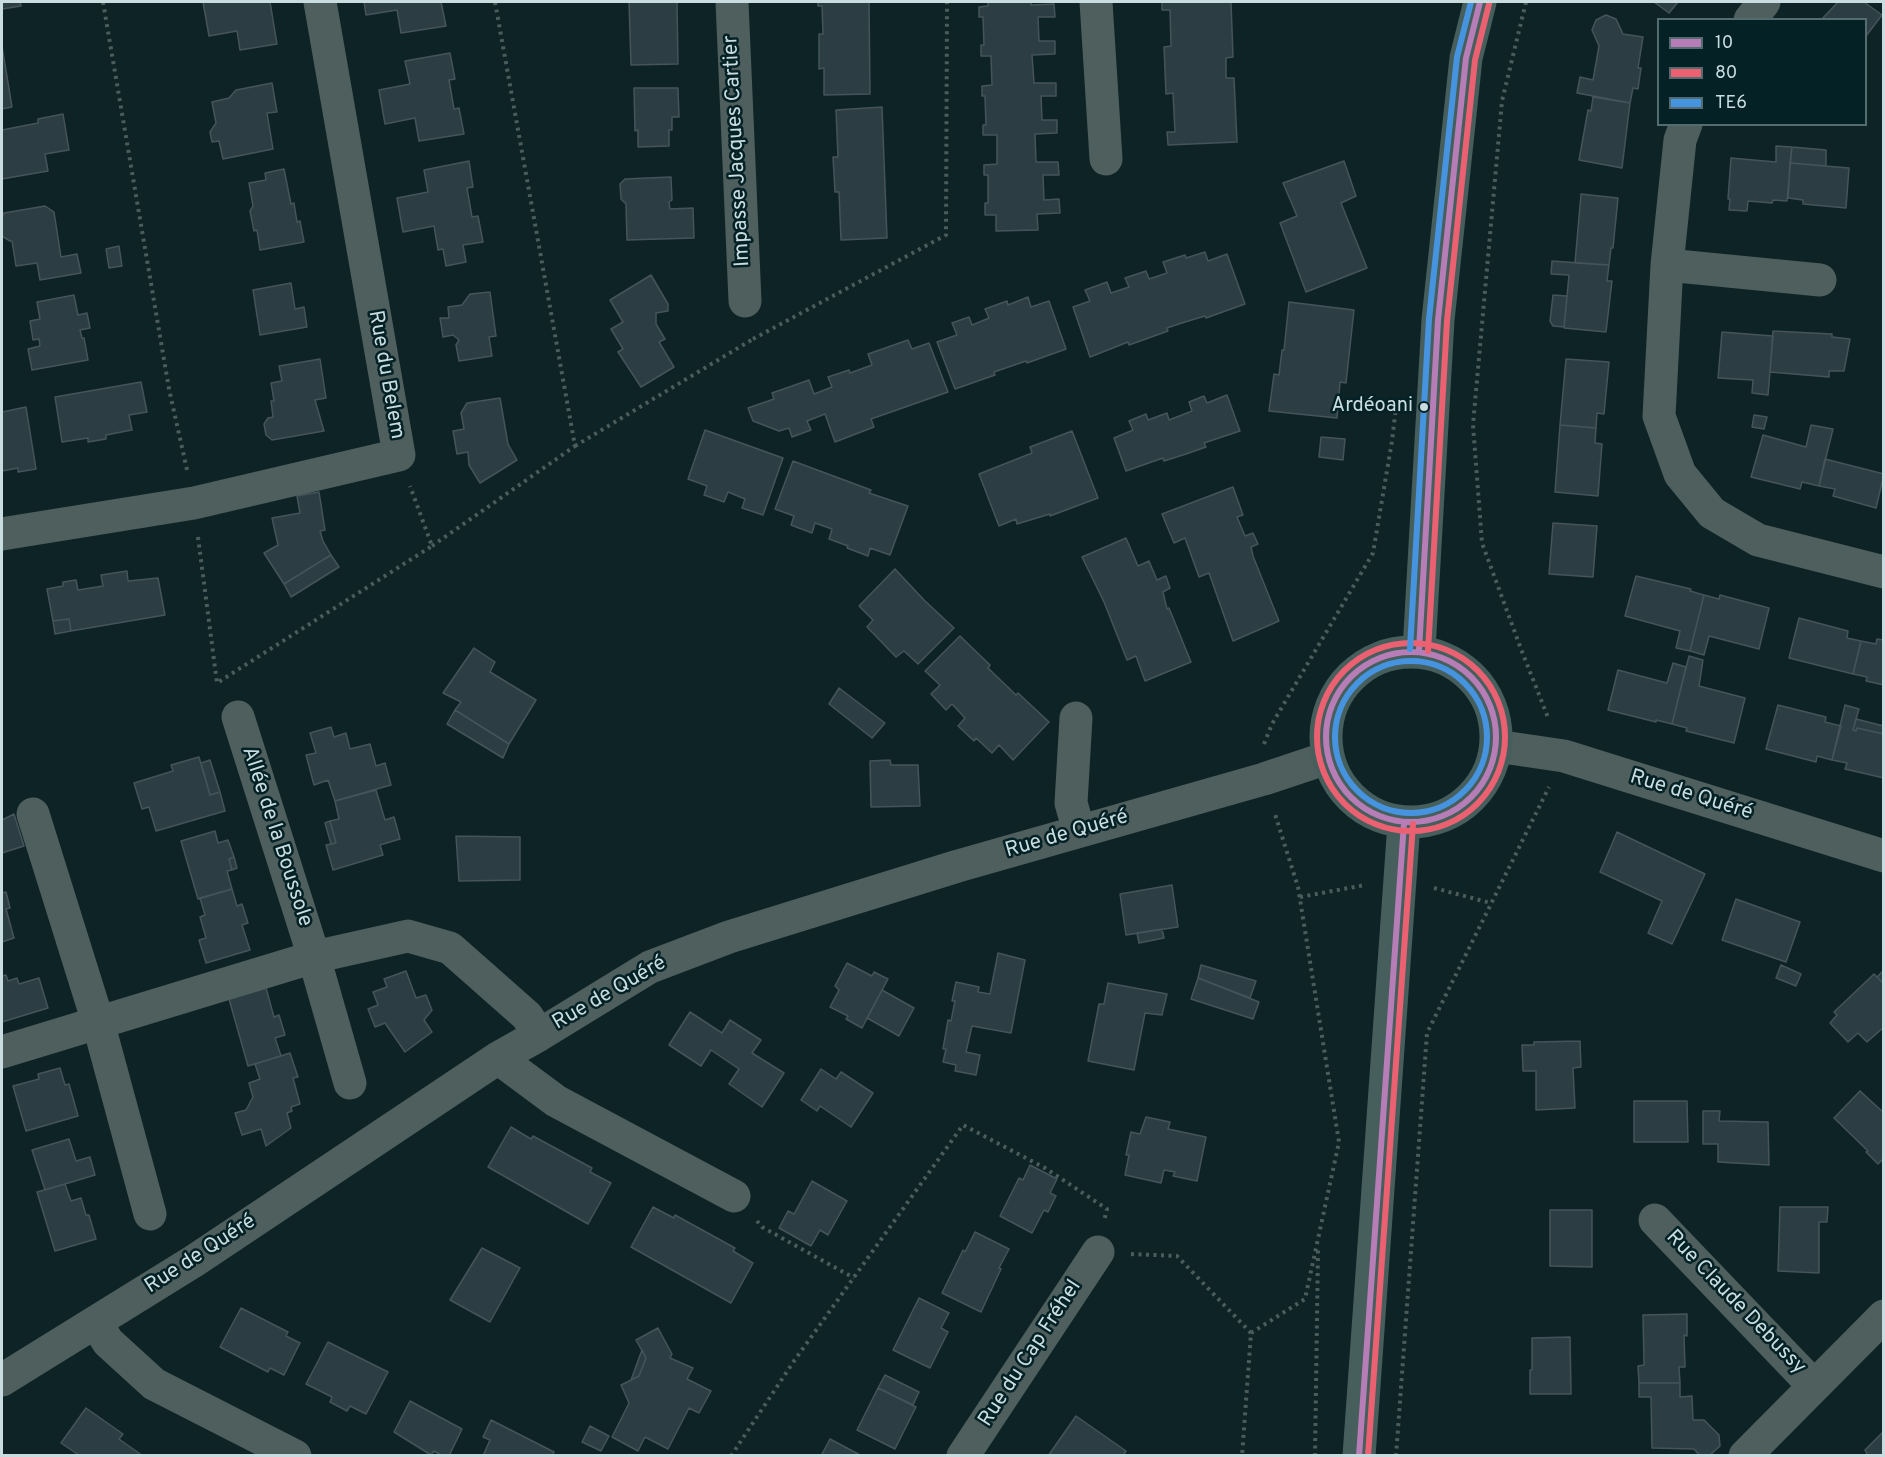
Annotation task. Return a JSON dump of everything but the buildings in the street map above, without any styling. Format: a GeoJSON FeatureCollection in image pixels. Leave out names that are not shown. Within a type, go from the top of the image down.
{"type":"FeatureCollection","features":[{"type":"Feature","properties":{"kind":"main road"},"geometry":{"type":"LineString","coordinates":[[1419,650],[1438,320],[1466,58],[1480,2]]}},
{"type":"Feature","properties":{"kind":"main road"},"geometry":{"type":"LineString","coordinates":[[1419,650],[1445,658],[1468,672],[1485,694],[1495,719],[1496,746],[1489,772],[1475,794],[1455,811],[1430,821],[1404,823],[1378,816],[1355,802],[1338,782],[1327,758],[1325,730],[1331,703],[1346,680],[1366,662],[1392,652],[1419,650]]}},
{"type":"Feature","properties":{"kind":"main road"},"geometry":{"type":"LineString","coordinates":[[1359,1455],[1404,823]]}},
{"type":"Feature","properties":{"kind":"street","name":"Rue du Belem"},"geometry":{"type":"LineString","coordinates":[[2,534],[194,503],[399,455],[320,2]]}},
{"type":"Feature","properties":{"kind":"street","name":"Impasse Jacques Cartier"},"geometry":{"type":"LineString","coordinates":[[732,2],[745,301]]}},
{"type":"Feature","properties":{"kind":"street"},"geometry":{"type":"LineString","coordinates":[[1096,2],[1106,159]]}},
{"type":"Feature","properties":{"kind":"street"},"geometry":{"type":"LineString","coordinates":[[1752,18],[1764,2]]}},
{"type":"Feature","properties":{"kind":"street"},"geometry":{"type":"LineString","coordinates":[[1685,126],[1680,140],[1667,266],[1659,416],[1680,474],[1712,513],[1758,540],[1884,572]]}},
{"type":"Feature","properties":{"kind":"street"},"geometry":{"type":"LineString","coordinates":[[1667,266],[1820,280]]}},
{"type":"Feature","properties":{"kind":"street","name":"Allée de la Boussole"},"geometry":{"type":"LineString","coordinates":[[238,717],[314,957],[350,1083]]}},
{"type":"Feature","properties":{"kind":"street"},"geometry":{"type":"LineString","coordinates":[[1076,718],[1071,803],[1079,831]]}},
{"type":"Feature","properties":{"kind":"street","name":"Rue de Quéré"},"geometry":{"type":"LineString","coordinates":[[1496,746],[1564,756],[1884,856]]}},
{"type":"Feature","properties":{"kind":"street","name":"Rue de Quéré"},"geometry":{"type":"LineString","coordinates":[[2,1380],[194,1261],[498,1058],[650,967],[729,937],[958,866],[1264,779],[1327,758]]}},
{"type":"Feature","properties":{"kind":"street"},"geometry":{"type":"LineString","coordinates":[[33,814],[98,1022],[150,1214]]}},
{"type":"Feature","properties":{"kind":"street","name":"Allée de la Boussole"},"geometry":{"type":"LineString","coordinates":[[2,1052],[314,957],[408,936],[450,948],[527,1016],[539,1035]]}},
{"type":"Feature","properties":{"kind":"street"},"geometry":{"type":"LineString","coordinates":[[498,1058],[556,1101],[734,1196]]}},
{"type":"Feature","properties":{"kind":"street","name":"Rue Claude Debussy"},"geometry":{"type":"LineString","coordinates":[[1655,1220],[1814,1386]]}},
{"type":"Feature","properties":{"kind":"street","name":"Rue du Cap Fréhel"},"geometry":{"type":"LineString","coordinates":[[963,1455],[1098,1252]]}},
{"type":"Feature","properties":{"kind":"street","name":"Rue Claude Debussy"},"geometry":{"type":"LineString","coordinates":[[1745,1455],[1884,1316]]}},
{"type":"Feature","properties":{"kind":"street"},"geometry":{"type":"LineString","coordinates":[[96,1323],[108,1342],[154,1384],[295,1455]]}},
{"type":"Feature","properties":{"kind":"path"},"geometry":{"type":"LineString","coordinates":[[103,2],[169,389],[194,503],[217,683],[432,546],[575,446],[753,339],[946,235],[946,2]]}},
{"type":"Feature","properties":{"kind":"path"},"geometry":{"type":"LineString","coordinates":[[495,2],[575,446]]}},
{"type":"Feature","properties":{"kind":"path"},"geometry":{"type":"LineString","coordinates":[[1396,1455],[1427,1033],[1564,756],[1482,543],[1473,425],[1502,101],[1526,2]]}},
{"type":"Feature","properties":{"kind":"path"},"geometry":{"type":"LineString","coordinates":[[745,301],[753,339]]}},
{"type":"Feature","properties":{"kind":"path"},"geometry":{"type":"LineString","coordinates":[[1251,1333],[1305,1299],[1340,1142],[1298,886],[1258,758],[1272,724],[1373,553],[1396,405]]}},
{"type":"Feature","properties":{"kind":"path"},"geometry":{"type":"LineString","coordinates":[[399,455],[432,546]]}},
{"type":"Feature","properties":{"kind":"path"},"geometry":{"type":"LineString","coordinates":[[731,1455],[794,1361],[963,1125],[1045,1168],[1107,1209],[1098,1252],[1177,1256],[1251,1333],[1242,1455]]}},
{"type":"Feature","properties":{"kind":"path"},"geometry":{"type":"LineString","coordinates":[[734,1196],[762,1227],[855,1278]]}},
{"type":"Feature","properties":{"kind":"path"},"geometry":{"type":"LineString","coordinates":[[1315,1455],[1318,1238]]}},
{"type":"Feature","properties":{"kind":"transit line","name":"TE6"},"geometry":{"type":"LineString","coordinates":[[1410,649],[1429,319],[1457,57],[1471,2]]}},
{"type":"Feature","properties":{"kind":"transit line","name":"10"},"geometry":{"type":"LineString","coordinates":[[1419,650],[1438,320],[1466,58],[1480,2]]}},
{"type":"Feature","properties":{"kind":"transit line","name":"80"},"geometry":{"type":"LineString","coordinates":[[1428,651],[1447,321],[1475,60],[1489,4]]}},
{"type":"Feature","properties":{"kind":"transit line","name":"80"},"geometry":{"type":"LineString","coordinates":[[1420,643],[1456,654],[1478,670],[1490,685],[1498,701],[1504,719],[1505,737],[1504,755],[1498,773],[1490,789],[1478,804],[1463,816],[1447,824],[1429,830],[1402,831],[1366,820],[1338,797],[1328,782],[1318,755],[1317,728],[1328,692],[1351,664],[1366,654],[1393,644],[1420,643]]}},
{"type":"Feature","properties":{"kind":"transit line","name":"10"},"geometry":{"type":"LineString","coordinates":[[1411,652],[1428,653],[1444,658],[1471,677],[1490,704],[1495,720],[1496,737],[1495,754],[1490,770],[1471,797],[1444,816],[1428,821],[1411,822],[1394,821],[1378,816],[1351,797],[1332,770],[1327,754],[1326,737],[1327,720],[1332,704],[1351,677],[1378,658],[1394,653],[1411,652]]}},
{"type":"Feature","properties":{"kind":"transit line","name":"TE6"},"geometry":{"type":"LineString","coordinates":[[1411,661],[1440,666],[1465,683],[1482,708],[1487,737],[1482,766],[1465,791],[1440,808],[1411,813],[1382,808],[1357,791],[1340,766],[1335,737],[1340,708],[1357,683],[1382,666],[1411,661]]}},
{"type":"Feature","properties":{"kind":"transit line","name":"10"},"geometry":{"type":"LineString","coordinates":[[1359,1456],[1404,823]]}},
{"type":"Feature","properties":{"kind":"transit line","name":"80"},"geometry":{"type":"LineString","coordinates":[[1368,1456],[1413,824]]}},
{"type":"Feature","properties":{"kind":"place","name":"Ardéoani"},"geometry":{"type":"Point","coordinates":[1424,407]}}]}
